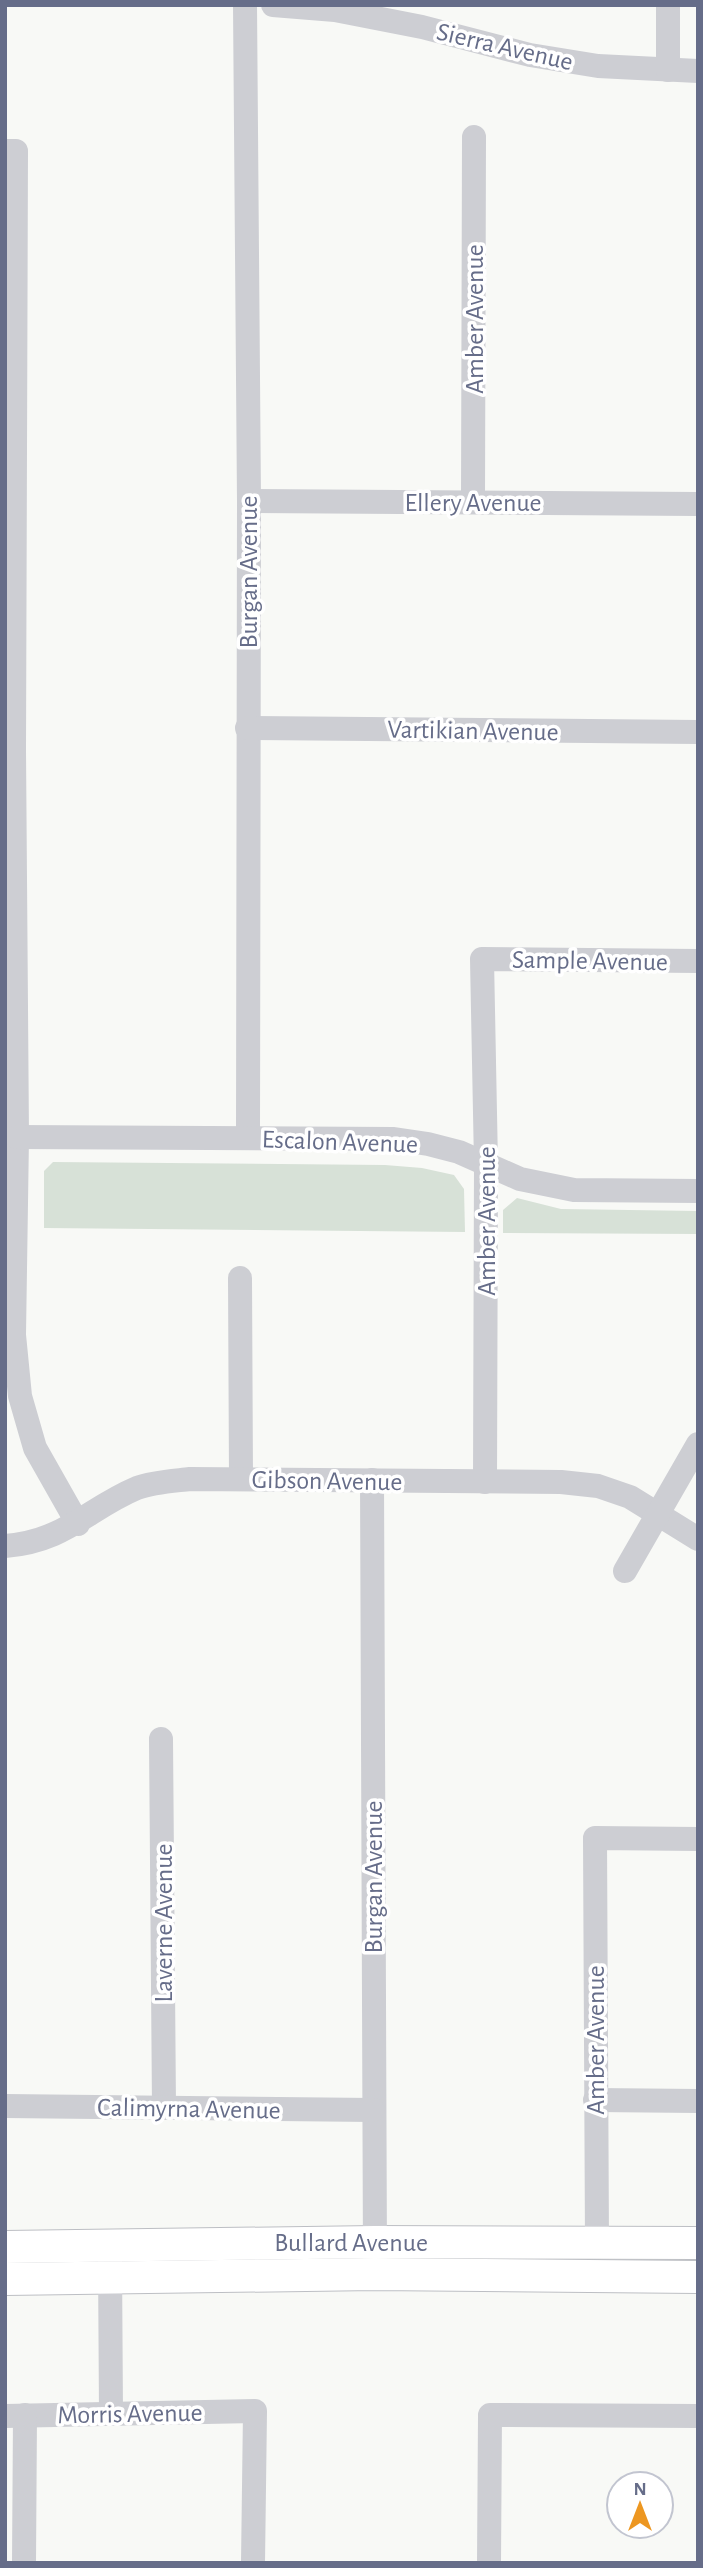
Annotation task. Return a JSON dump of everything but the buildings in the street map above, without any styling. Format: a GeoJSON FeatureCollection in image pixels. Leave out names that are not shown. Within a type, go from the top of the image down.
{"type":"FeatureCollection","features":[{"type":"Feature","properties":{"kind":"main road","name":"Bullard Avenue"},"geometry":{"type":"LineString","coordinates":[[5,2247],[375,2242],[698,2243]]}},
{"type":"Feature","properties":{"kind":"main road","name":"Bullard Avenue"},"geometry":{"type":"LineString","coordinates":[[5,2279],[376,2274],[698,2277]]}},
{"type":"Feature","properties":{"kind":"street","name":"Burgan Avenue"},"geometry":{"type":"LineString","coordinates":[[245,5],[249,501],[248,1138]]}},
{"type":"Feature","properties":{"kind":"street","name":"Sierra Avenue"},"geometry":{"type":"LineString","coordinates":[[273,5],[335,10],[397,22],[530,55],[598,65],[698,71]]}},
{"type":"Feature","properties":{"kind":"street"},"geometry":{"type":"LineString","coordinates":[[667,5],[668,70]]}},
{"type":"Feature","properties":{"kind":"street","name":"Amber Avenue"},"geometry":{"type":"LineString","coordinates":[[473,502],[474,137]]}},
{"type":"Feature","properties":{"kind":"street"},"geometry":{"type":"LineString","coordinates":[[10,151],[10,750],[17,1137],[10,1335],[20,1396],[35,1448],[78,1524]]}},
{"type":"Feature","properties":{"kind":"street","name":"Ellery Avenue"},"geometry":{"type":"LineString","coordinates":[[249,501],[698,504]]}},
{"type":"Feature","properties":{"kind":"street","name":"Vartikian Avenue"},"geometry":{"type":"LineString","coordinates":[[247,728],[698,732]]}},
{"type":"Feature","properties":{"kind":"street","name":"Amber Avenue"},"geometry":{"type":"LineString","coordinates":[[482,959],[486,1164],[485,1482]]}},
{"type":"Feature","properties":{"kind":"street","name":"Sample Avenue"},"geometry":{"type":"LineString","coordinates":[[482,959],[698,961]]}},
{"type":"Feature","properties":{"kind":"street","name":"Escalon Avenue"},"geometry":{"type":"LineString","coordinates":[[17,1137],[394,1139],[459,1152],[520,1179],[574,1190],[698,1191]]}},
{"type":"Feature","properties":{"kind":"street"},"geometry":{"type":"LineString","coordinates":[[240,1278],[241,1479]]}},
{"type":"Feature","properties":{"kind":"street"},"geometry":{"type":"LineString","coordinates":[[625,1571],[698,1444]]}},
{"type":"Feature","properties":{"kind":"street","name":"Gibson Avenue"},"geometry":{"type":"LineString","coordinates":[[5,1546],[48,1538],[78,1524],[138,1488],[190,1479],[561,1482],[598,1486],[630,1497],[698,1539]]}},
{"type":"Feature","properties":{"kind":"street","name":"Burgan Avenue"},"geometry":{"type":"LineString","coordinates":[[372,1480],[373,2110],[376,2274]]}},
{"type":"Feature","properties":{"kind":"street","name":"Laverne Avenue"},"geometry":{"type":"LineString","coordinates":[[162,1739],[164,2108]]}},
{"type":"Feature","properties":{"kind":"street","name":"Amber Avenue"},"geometry":{"type":"LineString","coordinates":[[597,2242],[595,1838],[698,1839]]}},
{"type":"Feature","properties":{"kind":"street"},"geometry":{"type":"LineString","coordinates":[[595,2100],[698,2101]]}},
{"type":"Feature","properties":{"kind":"street","name":"Calimyrna Avenue"},"geometry":{"type":"LineString","coordinates":[[5,2106],[373,2110]]}},
{"type":"Feature","properties":{"kind":"street"},"geometry":{"type":"LineString","coordinates":[[110,2245],[111,2414]]}},
{"type":"Feature","properties":{"kind":"street","name":"Morris Avenue"},"geometry":{"type":"LineString","coordinates":[[15,2416],[255,2411],[253,2563]]}},
{"type":"Feature","properties":{"kind":"street"},"geometry":{"type":"LineString","coordinates":[[489,2563],[490,2414],[698,2416]]}},
{"type":"Feature","properties":{"kind":"street"},"geometry":{"type":"LineString","coordinates":[[15,2416],[24,2563]]}},
{"type":"Feature","properties":{"kind":"shaded area"},"geometry":{"type":"Polygon","coordinates":[[[53,1162],[385,1165],[422,1168],[454,1175],[464,1189],[465,1232],[44,1228],[44,1171],[53,1162]]]}},
{"type":"Feature","properties":{"kind":"shaded area"},"geometry":{"type":"Polygon","coordinates":[[[517,1198],[561,1209],[698,1211],[698,1234],[503,1233],[503,1210],[517,1198]]]}}]}
